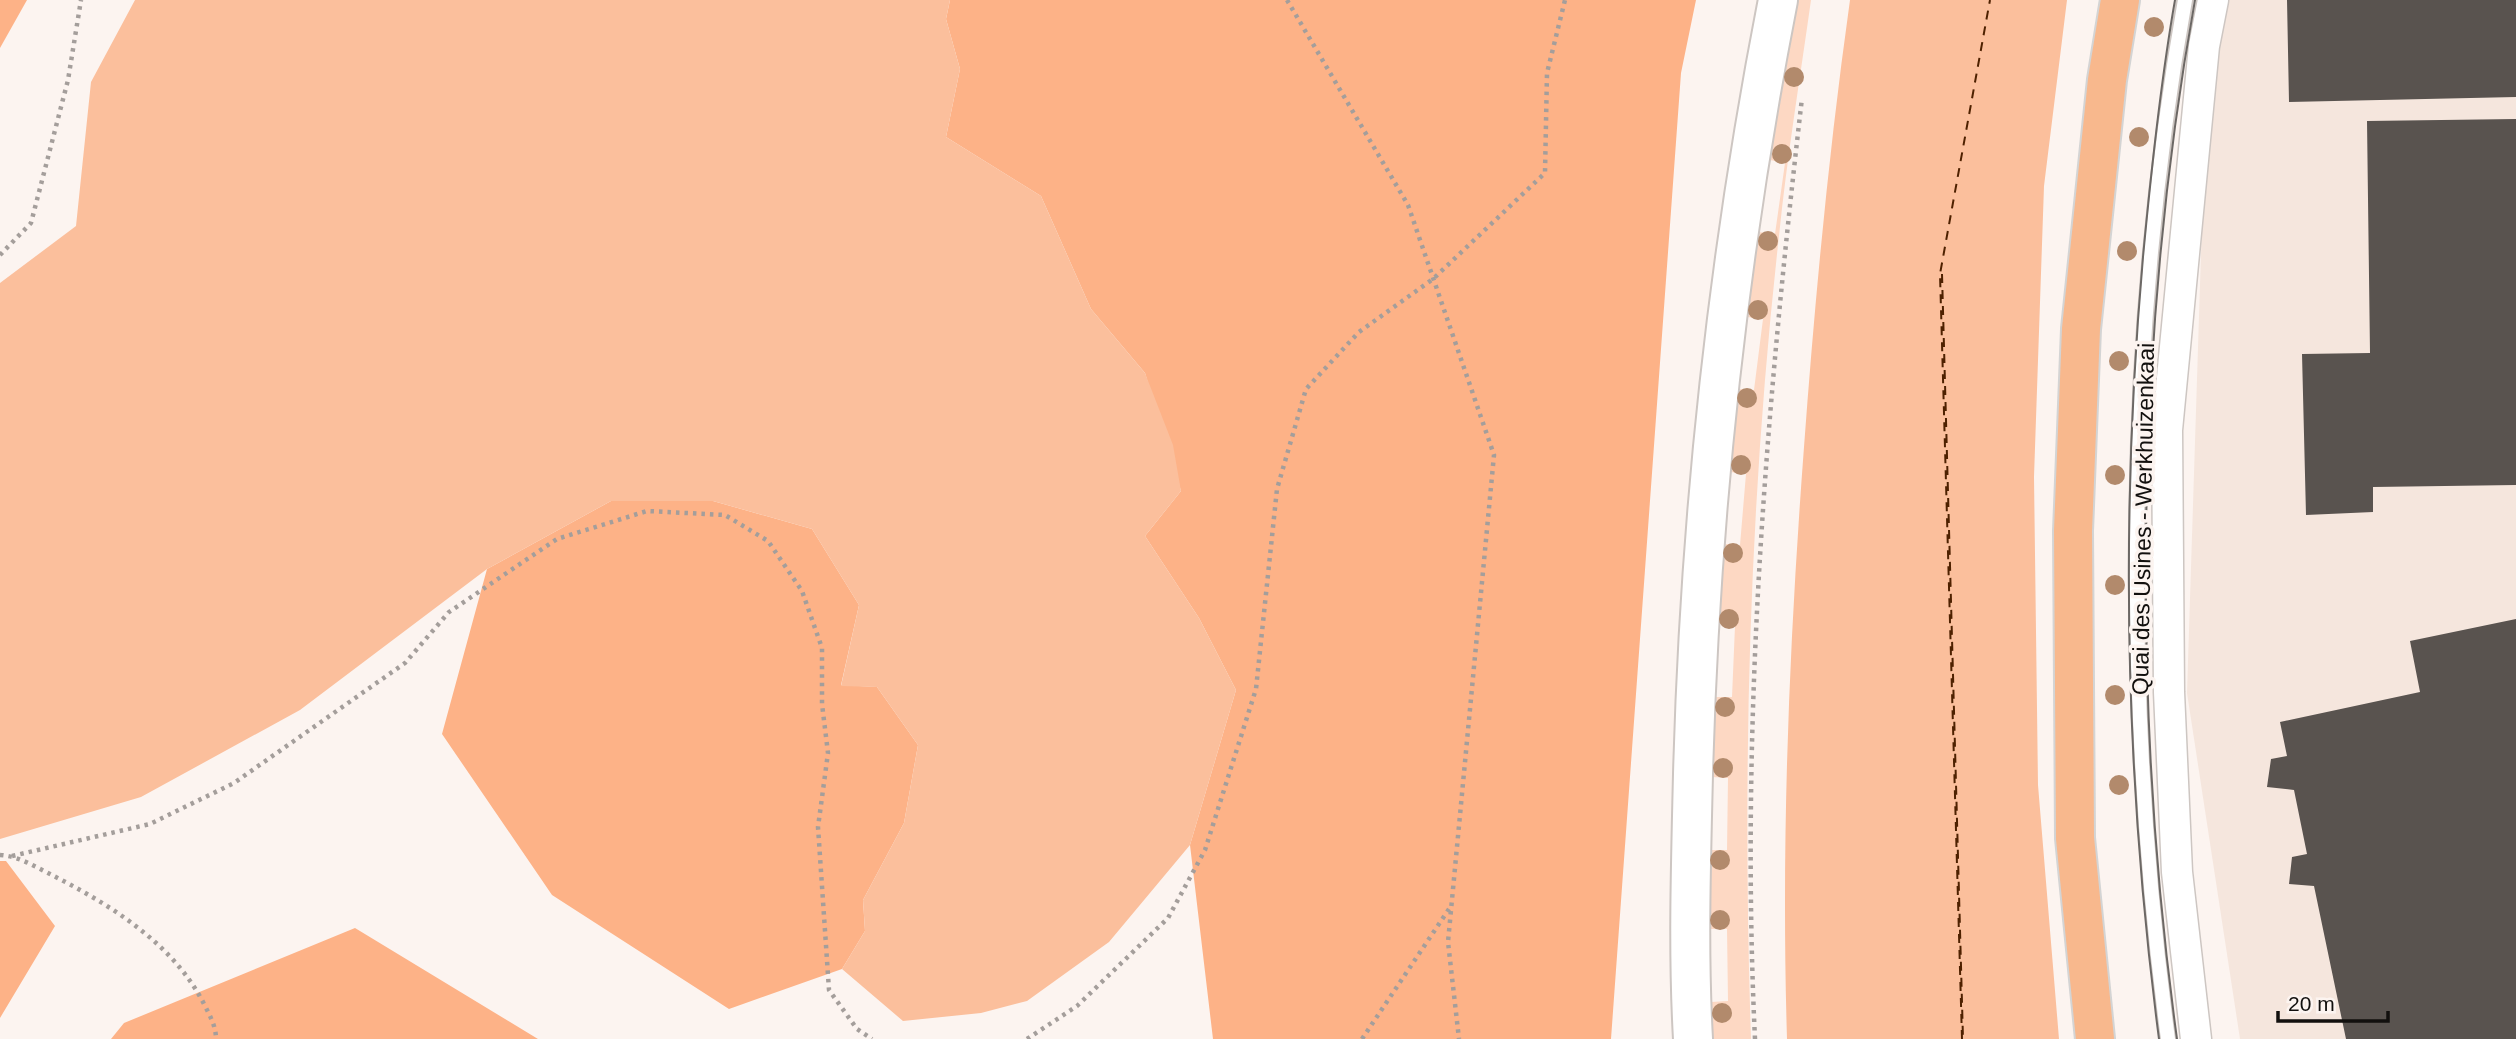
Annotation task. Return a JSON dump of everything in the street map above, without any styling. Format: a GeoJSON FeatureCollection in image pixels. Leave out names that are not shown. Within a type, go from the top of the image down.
{"type":"FeatureCollection","features":[{"type":"Feature","properties":{"kind":"main road"},"geometry":{"type":"LineString","coordinates":[[1693,1039],[1690,894],[1698,618],[1707,488],[1735,253],[1778,0]]}},
{"type":"Feature","properties":{"kind":"main road"},"geometry":{"type":"LineString","coordinates":[[2095,1039],[2075,838],[2073,531],[2081,328],[2107,80],[2120,0]]}},
{"type":"Feature","properties":{"kind":"street","name":"Quai des Usines - Werkhuizenkaai"},"geometry":{"type":"LineString","coordinates":[[2196,1039],[2176,872],[2169,692],[2167,430],[2204,46],[2213,0]]}},
{"type":"Feature","properties":{"kind":"lane","name":"Quai des Usines - Werkhuizenkaai"},"geometry":{"type":"LineString","coordinates":[[2168,1039],[2150,874],[2140,722],[2138,522],[2148,304],[2159,195],[2185,0]]}},
{"type":"Feature","properties":{"kind":"path"},"geometry":{"type":"LineString","coordinates":[[0,255],[31,223],[68,80],[81,0]]}},
{"type":"Feature","properties":{"kind":"path"},"geometry":{"type":"LineString","coordinates":[[1287,0],[1408,205],[1494,455],[1448,942],[1459,1039]]}},
{"type":"Feature","properties":{"kind":"path"},"geometry":{"type":"LineString","coordinates":[[1027,1039],[1077,1006],[1168,918],[1205,850],[1256,689],[1278,489],[1306,389],[1359,332],[1433,279],[1545,173],[1547,73],[1565,0]]}},
{"type":"Feature","properties":{"kind":"path"},"geometry":{"type":"LineString","coordinates":[[1755,1039],[1751,872],[1758,603],[1776,318],[1803,86]]}},
{"type":"Feature","properties":{"kind":"path"},"geometry":{"type":"LineString","coordinates":[[0,855],[12,856],[150,824],[234,783],[405,663],[449,612],[557,539],[647,511],[725,515],[768,541],[802,591],[822,648],[821,704],[828,753],[818,827],[829,990],[857,1029],[872,1039]]}},
{"type":"Feature","properties":{"kind":"path"},"geometry":{"type":"LineString","coordinates":[[12,856],[72,885],[138,926],[192,980],[216,1029],[216,1039]]}},
{"type":"Feature","properties":{"kind":"path"},"geometry":{"type":"LineString","coordinates":[[1362,1039],[1451,905]]}},
{"type":"Feature","properties":{"kind":"shaded area"},"geometry":{"type":"Polygon","coordinates":[[[0,0],[27,0],[0,48],[0,0]]]}},
{"type":"Feature","properties":{"kind":"shaded area"},"geometry":{"type":"Polygon","coordinates":[[[135,0],[950,0],[946,19],[960,69],[946,137],[1041,196],[1091,309],[1145,373],[1173,445],[1181,491],[1145,536],[1199,618],[1236,690],[1190,845],[1109,942],[1027,1001],[981,1013],[903,1021],[842,969],[865,931],[863,900],[904,823],[918,745],[877,687],[841,686],[859,605],[812,529],[713,501],[611,501],[487,569],[300,710],[141,797],[0,839],[0,283],[76,226],[91,82],[135,0]]]}},
{"type":"Feature","properties":{"kind":"shaded area"},"geometry":{"type":"Polygon","coordinates":[[[950,0],[1696,0],[1681,73],[1611,1039],[1213,1039],[1190,845],[1236,690],[1199,618],[1145,536],[1181,491],[1145,373],[1091,309],[1041,196],[946,137],[960,69],[946,19],[950,0]]]}},
{"type":"Feature","properties":{"kind":"shaded area"},"geometry":{"type":"Polygon","coordinates":[[[1798,0],[1811,0],[1790,147],[1769,336],[1750,637],[1747,838],[1751,1039],[1713,1039],[1711,1002],[1728,1001],[1727,929],[1710,929],[1710,850],[1727,850],[1728,778],[1712,777],[1714,697],[1732,697],[1735,626],[1718,624],[1724,544],[1740,545],[1746,474],[1730,472],[1738,389],[1754,390],[1763,319],[1747,317],[1758,232],[1775,234],[1785,163],[1770,160],[1798,0]]]}},
{"type":"Feature","properties":{"kind":"shaded area"},"geometry":{"type":"Polygon","coordinates":[[[1850,0],[2067,0],[2044,186],[2034,477],[2038,785],[2059,1039],[1787,1039],[1786,817],[1794,595],[1818,279],[1850,0]]]}},
{"type":"Feature","properties":{"kind":"shaded area"},"geometry":{"type":"Polygon","coordinates":[[[2219,0],[2516,0],[2516,1039],[2240,1039],[2187,693],[2207,65],[2219,0]]]}},
{"type":"Feature","properties":{"kind":"shaded area"},"geometry":{"type":"Polygon","coordinates":[[[611,501],[713,501],[812,529],[859,605],[841,685],[877,687],[918,745],[904,823],[863,900],[865,931],[842,969],[729,1009],[552,895],[442,734],[487,569],[611,501]]]}},
{"type":"Feature","properties":{"kind":"shaded area"},"geometry":{"type":"Polygon","coordinates":[[[0,861],[6,861],[55,926],[0,1018],[0,861]]]}},
{"type":"Feature","properties":{"kind":"shaded area"},"geometry":{"type":"Polygon","coordinates":[[[355,928],[538,1039],[111,1039],[124,1023],[355,928]]]}},
{"type":"Feature","properties":{"kind":"building"},"geometry":{"type":"Polygon","coordinates":[[[2287,0],[2516,0],[2516,97],[2289,102],[2287,0]]]}},
{"type":"Feature","properties":{"kind":"building"},"geometry":{"type":"Polygon","coordinates":[[[2516,119],[2516,485],[2373,487],[2373,512],[2306,515],[2302,354],[2370,353],[2367,121],[2516,119]]]}},
{"type":"Feature","properties":{"kind":"building"},"geometry":{"type":"Polygon","coordinates":[[[2516,619],[2516,1039],[2346,1039],[2314,886],[2289,884],[2292,857],[2307,854],[2294,790],[2267,787],[2271,759],[2287,756],[2280,722],[2420,692],[2410,641],[2516,619]]]}},
{"type":"Feature","properties":{"kind":"ferry route"},"geometry":{"type":"LineString","coordinates":[[1962,1039],[1940,274],[1990,0]]}},
{"type":"Feature","properties":{"kind":"ferry route"},"geometry":{"type":"LineString","coordinates":[[1942,274],[1963,1039]]}},
{"type":"Feature","properties":{"kind":"tram line"},"geometry":{"type":"LineString","coordinates":[[2159,1039],[2139,844],[2133,747],[2129,551],[2131,453],[2143,257],[2156,129],[2175,0]]}},
{"type":"Feature","properties":{"kind":"tram line"},"geometry":{"type":"LineString","coordinates":[[2177,1039],[2162,912],[2152,783],[2146,519],[2160,255],[2175,126],[2195,0]]}}]}
